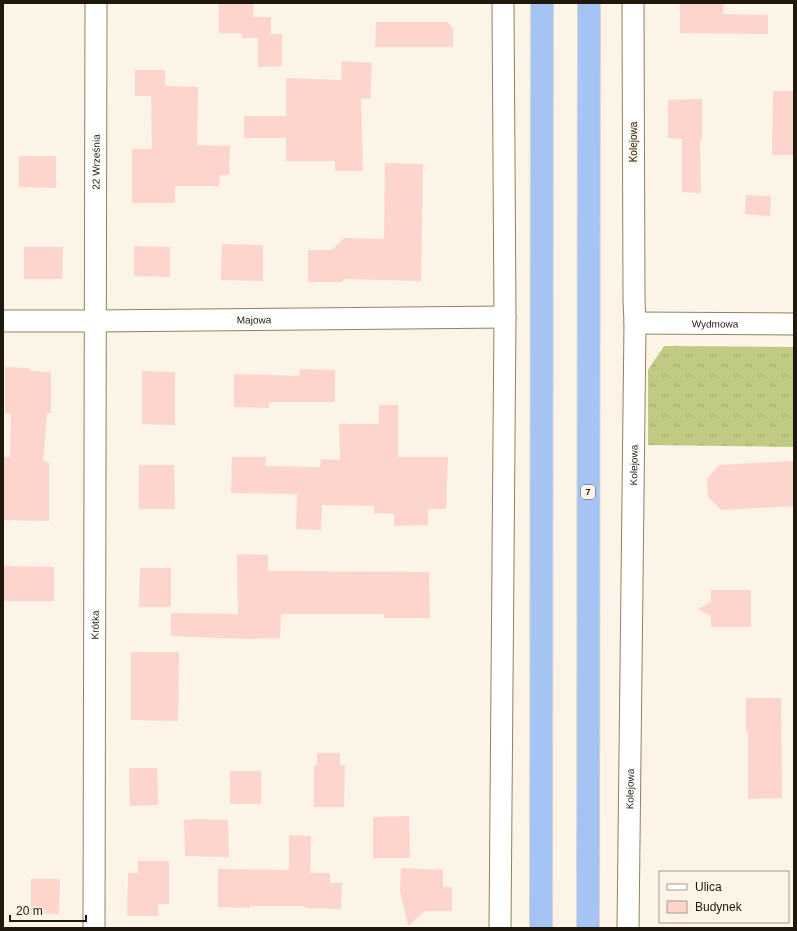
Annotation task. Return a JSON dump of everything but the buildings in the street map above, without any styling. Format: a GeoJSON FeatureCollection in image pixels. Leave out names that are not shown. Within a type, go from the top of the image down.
{"type":"FeatureCollection","features":[{"type":"Feature","properties":{"kind":"highway"},"geometry":{"type":"LineString","coordinates":[[541,928],[542,3]]}},
{"type":"Feature","properties":{"kind":"highway","name":"7"},"geometry":{"type":"LineString","coordinates":[[588,928],[589,3]]}},
{"type":"Feature","properties":{"kind":"street","name":"22 Września"},"geometry":{"type":"LineString","coordinates":[[95,321],[96,3]]}},
{"type":"Feature","properties":{"kind":"street"},"geometry":{"type":"LineString","coordinates":[[500,928],[504,317],[503,3]]}},
{"type":"Feature","properties":{"kind":"street","name":"Kolejowa"},"geometry":{"type":"LineString","coordinates":[[628,928],[635,323],[633,3]]}},
{"type":"Feature","properties":{"kind":"street","name":"Majowa"},"geometry":{"type":"LineString","coordinates":[[3,321],[504,317]]}},
{"type":"Feature","properties":{"kind":"street","name":"Krótka"},"geometry":{"type":"LineString","coordinates":[[94,928],[95,321]]}},
{"type":"Feature","properties":{"kind":"street","name":"Wydmowa"},"geometry":{"type":"LineString","coordinates":[[635,323],[794,324]]}},
{"type":"Feature","properties":{"kind":"green space"},"geometry":{"type":"Polygon","coordinates":[[[664,346],[794,347],[794,447],[648,445],[648,370],[664,346]]]}}]}
